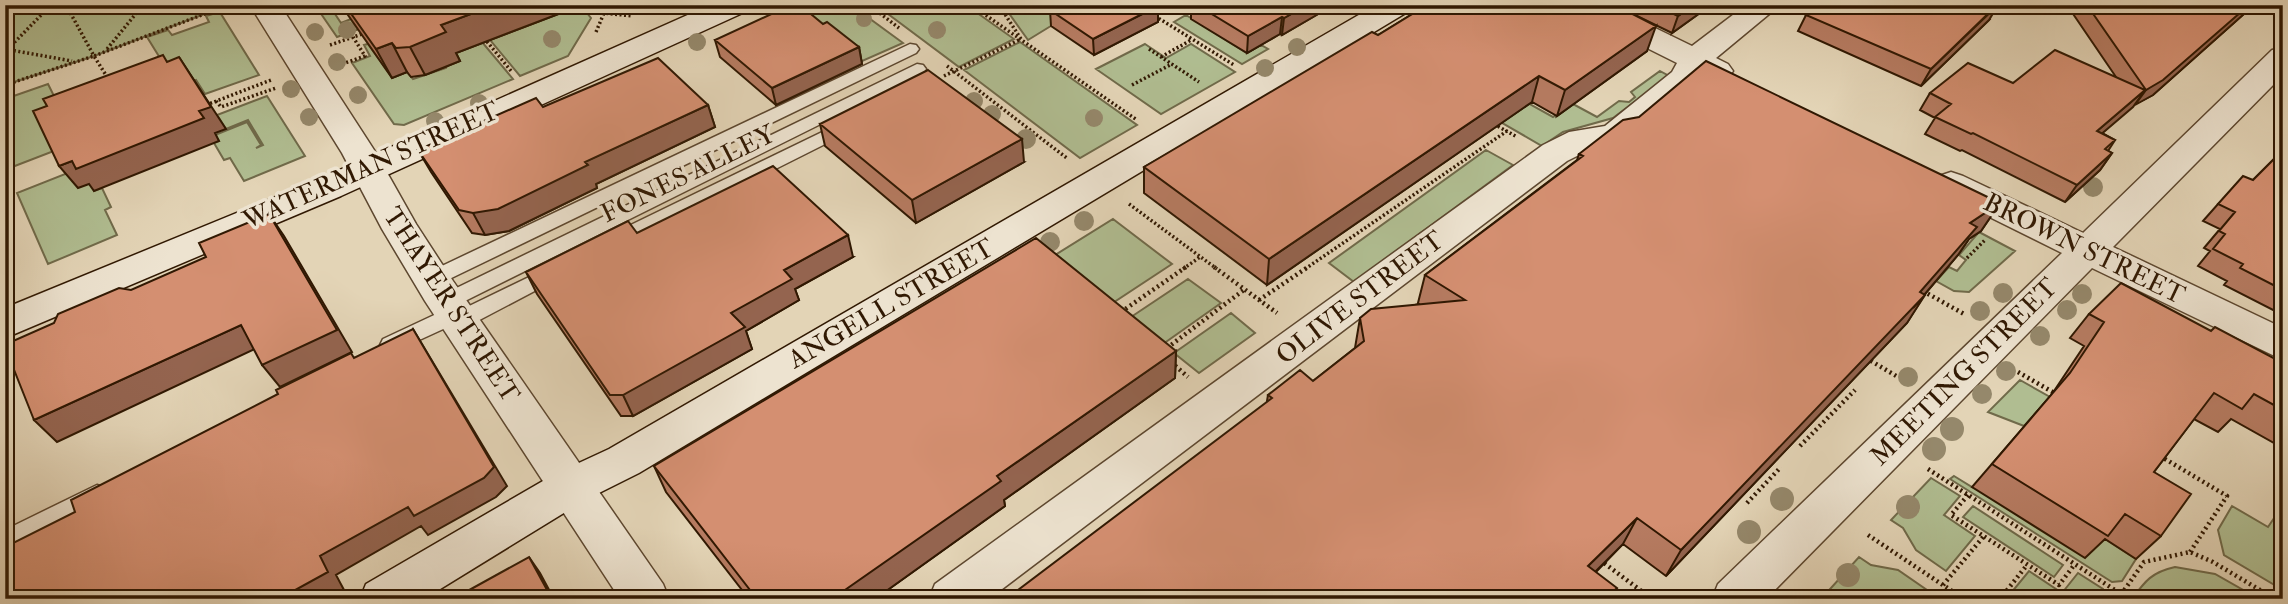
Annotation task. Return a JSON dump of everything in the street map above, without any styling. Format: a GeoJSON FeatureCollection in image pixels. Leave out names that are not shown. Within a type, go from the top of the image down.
{"type":"FeatureCollection","features":[{"type":"Feature","properties":{"kind":"street","name":"THAYER STREET"},"geometry":{"type":"LineString","coordinates":[[265,5],[359,153],[400,229],[646,599]]}},
{"type":"Feature","properties":{"kind":"street","name":"WATERMAN STREET"},"geometry":{"type":"LineString","coordinates":[[5,324],[368,171],[736,5]]}},
{"type":"Feature","properties":{"kind":"street","name":"ANGELL STREET"},"geometry":{"type":"LineString","coordinates":[[383,599],[570,487],[624,461],[1398,5]]}},
{"type":"Feature","properties":{"kind":"street"},"geometry":{"type":"LineString","coordinates":[[1584,5],[1747,85]]}},
{"type":"Feature","properties":{"kind":"street","name":"OLIVE STREET"},"geometry":{"type":"LineString","coordinates":[[952,599],[1550,156],[1581,140],[1615,135],[1686,77],[1694,60],[1765,5]]}},
{"type":"Feature","properties":{"kind":"street","name":"MEETING STREET"},"geometry":{"type":"LineString","coordinates":[[1735,599],[2283,57]]}},
{"type":"Feature","properties":{"kind":"street","name":"BROWN STREET"},"geometry":{"type":"LineString","coordinates":[[1928,173],[2283,345]]}},
{"type":"Feature","properties":{"kind":"lane"},"geometry":{"type":"LineString","coordinates":[[448,303],[913,59]]}},
{"type":"Feature","properties":{"kind":"lane","name":"FONES ALLEY"},"geometry":{"type":"LineString","coordinates":[[372,354],[448,303],[585,256],[861,118]]}},
{"type":"Feature","properties":{"kind":"lane"},"geometry":{"type":"LineString","coordinates":[[5,542],[120,483]]}},
{"type":"Feature","properties":{"kind":"path"},"geometry":{"type":"LineString","coordinates":[[5,14],[32,5]]}},
{"type":"Feature","properties":{"kind":"path"},"geometry":{"type":"LineString","coordinates":[[6,50],[51,5]]}},
{"type":"Feature","properties":{"kind":"path"},"geometry":{"type":"LineString","coordinates":[[66,5],[114,90]]}},
{"type":"Feature","properties":{"kind":"path"},"geometry":{"type":"LineString","coordinates":[[106,50],[142,5],[207,13]]}},
{"type":"Feature","properties":{"kind":"path"},"geometry":{"type":"LineString","coordinates":[[5,85],[94,56],[207,13],[237,5]]}},
{"type":"Feature","properties":{"kind":"path"},"geometry":{"type":"LineString","coordinates":[[596,5],[604,13]]}},
{"type":"Feature","properties":{"kind":"path"},"geometry":{"type":"LineString","coordinates":[[869,5],[899,29]]}},
{"type":"Feature","properties":{"kind":"path"},"geometry":{"type":"LineString","coordinates":[[971,5],[1140,122]]}},
{"type":"Feature","properties":{"kind":"path"},"geometry":{"type":"LineString","coordinates":[[979,11],[992,5]]}},
{"type":"Feature","properties":{"kind":"path"},"geometry":{"type":"LineString","coordinates":[[999,5],[1021,39]]}},
{"type":"Feature","properties":{"kind":"path"},"geometry":{"type":"LineString","coordinates":[[1148,12],[1235,66]]}},
{"type":"Feature","properties":{"kind":"path"},"geometry":{"type":"LineString","coordinates":[[330,46],[362,34]]}},
{"type":"Feature","properties":{"kind":"path"},"geometry":{"type":"LineString","coordinates":[[482,36],[515,76]]}},
{"type":"Feature","properties":{"kind":"path"},"geometry":{"type":"LineString","coordinates":[[342,64],[365,56],[353,37]]}},
{"type":"Feature","properties":{"kind":"path"},"geometry":{"type":"LineString","coordinates":[[955,71],[1021,39]]}},
{"type":"Feature","properties":{"kind":"path"},"geometry":{"type":"LineString","coordinates":[[1161,57],[1192,39]]}},
{"type":"Feature","properties":{"kind":"path"},"geometry":{"type":"LineString","coordinates":[[1149,48],[1204,85]]}},
{"type":"Feature","properties":{"kind":"path"},"geometry":{"type":"LineString","coordinates":[[6,50],[73,61]]}},
{"type":"Feature","properties":{"kind":"path"},"geometry":{"type":"LineString","coordinates":[[1132,85],[1172,64]]}},
{"type":"Feature","properties":{"kind":"path"},"geometry":{"type":"LineString","coordinates":[[946,65],[1070,160]]}},
{"type":"Feature","properties":{"kind":"path"},"geometry":{"type":"LineString","coordinates":[[204,106],[271,80]]}},
{"type":"Feature","properties":{"kind":"path"},"geometry":{"type":"LineString","coordinates":[[216,101],[221,107],[276,88]]}},
{"type":"Feature","properties":{"kind":"path"},"geometry":{"type":"LineString","coordinates":[[1488,120],[1550,156]]}},
{"type":"Feature","properties":{"kind":"path"},"geometry":{"type":"LineString","coordinates":[[1259,300],[1507,131]]}},
{"type":"Feature","properties":{"kind":"path"},"geometry":{"type":"LineString","coordinates":[[1121,199],[1284,318]]}},
{"type":"Feature","properties":{"kind":"path"},"geometry":{"type":"LineString","coordinates":[[1967,258],[1982,241],[1995,237]]}},
{"type":"Feature","properties":{"kind":"path"},"geometry":{"type":"LineString","coordinates":[[1116,316],[1200,257]]}},
{"type":"Feature","properties":{"kind":"path"},"geometry":{"type":"LineString","coordinates":[[1916,286],[1964,314]]}},
{"type":"Feature","properties":{"kind":"path"},"geometry":{"type":"LineString","coordinates":[[1160,353],[1245,289]]}},
{"type":"Feature","properties":{"kind":"path"},"geometry":{"type":"LineString","coordinates":[[1863,357],[1898,377]]}},
{"type":"Feature","properties":{"kind":"path"},"geometry":{"type":"LineString","coordinates":[[1169,361],[1197,385]]}},
{"type":"Feature","properties":{"kind":"path"},"geometry":{"type":"LineString","coordinates":[[2018,372],[2064,399]]}},
{"type":"Feature","properties":{"kind":"path"},"geometry":{"type":"LineString","coordinates":[[1800,446],[1855,390]]}},
{"type":"Feature","properties":{"kind":"path"},"geometry":{"type":"LineString","coordinates":[[2157,454],[2227,496],[2190,552]]}},
{"type":"Feature","properties":{"kind":"path"},"geometry":{"type":"LineString","coordinates":[[1747,503],[1781,467]]}},
{"type":"Feature","properties":{"kind":"path"},"geometry":{"type":"LineString","coordinates":[[1928,469],[2075,564],[2119,596],[2144,562],[2190,552],[2213,562],[2275,599]]}},
{"type":"Feature","properties":{"kind":"path"},"geometry":{"type":"LineString","coordinates":[[1968,495],[1951,515],[2059,586],[2075,564]]}},
{"type":"Feature","properties":{"kind":"path"},"geometry":{"type":"LineString","coordinates":[[1868,535],[1964,599]]}},
{"type":"Feature","properties":{"kind":"path"},"geometry":{"type":"LineString","coordinates":[[1943,585],[1984,536]]}},
{"type":"Feature","properties":{"kind":"path"},"geometry":{"type":"LineString","coordinates":[[1597,558],[1652,599]]}},
{"type":"Feature","properties":{"kind":"path"},"geometry":{"type":"LineString","coordinates":[[2000,599],[2027,565]]}},
{"type":"Feature","properties":{"kind":"green space"},"geometry":{"type":"Polygon","coordinates":[[[32,5],[225,5],[227,8],[5,85],[5,14],[32,5]]]}},
{"type":"Feature","properties":{"kind":"green space"},"geometry":{"type":"Polygon","coordinates":[[[315,5],[329,5],[341,23],[351,19],[359,29],[337,37],[315,5]]]}},
{"type":"Feature","properties":{"kind":"green space"},"geometry":{"type":"Polygon","coordinates":[[[451,5],[513,79],[404,125],[394,124],[352,63],[370,56],[364,45],[368,44],[392,77],[407,72],[413,79],[446,68],[455,53],[451,5]]]}},
{"type":"Feature","properties":{"kind":"green space"},"geometry":{"type":"Polygon","coordinates":[[[461,5],[584,5],[590,11],[587,13],[591,18],[568,56],[520,76],[461,5]]]}},
{"type":"Feature","properties":{"kind":"green space"},"geometry":{"type":"Polygon","coordinates":[[[800,5],[851,5],[903,43],[860,62],[765,21],[800,5]]]}},
{"type":"Feature","properties":{"kind":"green space"},"geometry":{"type":"Polygon","coordinates":[[[876,5],[966,5],[1014,39],[959,67],[876,5]]]}},
{"type":"Feature","properties":{"kind":"green space"},"geometry":{"type":"Polygon","coordinates":[[[1003,5],[1061,5],[1072,13],[1028,40],[1003,5]]]}},
{"type":"Feature","properties":{"kind":"green space"},"geometry":{"type":"Polygon","coordinates":[[[221,14],[259,75],[205,94],[196,80],[182,84],[173,79],[147,37],[168,30],[172,35],[209,22],[206,16],[221,14]]]}},
{"type":"Feature","properties":{"kind":"green space"},"geometry":{"type":"Polygon","coordinates":[[[1186,15],[1247,53],[1261,45],[1268,49],[1242,64],[1174,22],[1186,15]]]}},
{"type":"Feature","properties":{"kind":"green space"},"geometry":{"type":"Polygon","coordinates":[[[1020,42],[1137,125],[1080,158],[964,70],[1020,42]]]}},
{"type":"Feature","properties":{"kind":"green space"},"geometry":{"type":"Polygon","coordinates":[[[1145,44],[1166,58],[1191,44],[1235,72],[1161,114],[1096,69],[1145,44]]]}},
{"type":"Feature","properties":{"kind":"green space"},"geometry":{"type":"Polygon","coordinates":[[[1660,71],[1669,76],[1613,118],[1563,132],[1542,146],[1478,109],[1506,91],[1553,117],[1573,104],[1597,117],[1619,101],[1629,102],[1635,97],[1631,92],[1660,71]]]}},
{"type":"Feature","properties":{"kind":"green space"},"geometry":{"type":"Polygon","coordinates":[[[48,84],[66,120],[59,149],[7,169],[5,99],[48,84]]]}},
{"type":"Feature","properties":{"kind":"green space"},"geometry":{"type":"Polygon","coordinates":[[[267,96],[305,156],[244,181],[230,158],[224,160],[214,143],[219,141],[215,135],[247,122],[261,145],[256,148],[263,145],[248,120],[226,129],[217,115],[267,96]]]}},
{"type":"Feature","properties":{"kind":"green space"},"geometry":{"type":"Polygon","coordinates":[[[1486,150],[1513,165],[1354,282],[1329,263],[1486,150]]]}},
{"type":"Feature","properties":{"kind":"green space"},"geometry":{"type":"Polygon","coordinates":[[[70,172],[91,183],[94,191],[102,188],[111,207],[105,210],[117,235],[48,264],[17,193],[70,172]]]}},
{"type":"Feature","properties":{"kind":"green space"},"geometry":{"type":"Polygon","coordinates":[[[1113,219],[1172,264],[1099,312],[1039,265],[1113,219]]]}},
{"type":"Feature","properties":{"kind":"green space"},"geometry":{"type":"Polygon","coordinates":[[[1979,232],[2015,251],[1969,292],[1954,291],[1936,281],[1949,267],[1957,271],[1966,260],[1959,255],[1979,232]]]}},
{"type":"Feature","properties":{"kind":"green space"},"geometry":{"type":"Polygon","coordinates":[[[1188,279],[1221,303],[1163,344],[1131,317],[1188,279]]]}},
{"type":"Feature","properties":{"kind":"green space"},"geometry":{"type":"Polygon","coordinates":[[[1231,313],[1255,333],[1199,373],[1174,353],[1231,313]]]}},
{"type":"Feature","properties":{"kind":"green space"},"geometry":{"type":"Polygon","coordinates":[[[2020,380],[2050,397],[2024,426],[1988,412],[2020,380]]]}},
{"type":"Feature","properties":{"kind":"green space"},"geometry":{"type":"Polygon","coordinates":[[[1954,476],[1972,487],[2102,537],[2136,559],[2122,581],[2112,582],[1950,479],[1954,476]]]}},
{"type":"Feature","properties":{"kind":"green space"},"geometry":{"type":"Polygon","coordinates":[[[1931,478],[1960,496],[1944,515],[1975,536],[1946,571],[1916,550],[1903,528],[1891,520],[1931,478]]]}},
{"type":"Feature","properties":{"kind":"green space"},"geometry":{"type":"Polygon","coordinates":[[[2283,505],[2283,590],[2224,555],[2218,530],[2232,506],[2268,527],[2283,505]]]}},
{"type":"Feature","properties":{"kind":"green space"},"geometry":{"type":"Polygon","coordinates":[[[1973,506],[2063,565],[2054,577],[1963,517],[1973,506]]]}},
{"type":"Feature","properties":{"kind":"green space"},"geometry":{"type":"Polygon","coordinates":[[[1859,557],[1871,565],[1898,570],[1940,599],[1821,599],[1859,557]]]}},
{"type":"Feature","properties":{"kind":"green space"},"geometry":{"type":"Polygon","coordinates":[[[2175,567],[2215,574],[2259,599],[2132,599],[2150,578],[2175,567]]]}},
{"type":"Feature","properties":{"kind":"green space"},"geometry":{"type":"Polygon","coordinates":[[[2029,571],[2062,593],[2078,573],[2103,589],[2107,597],[2006,599],[2029,571]]]}},
{"type":"Feature","properties":{"kind":"building"},"geometry":{"type":"Polygon","coordinates":[[[345,5],[495,5],[441,25],[446,32],[410,47],[396,48],[392,43],[376,49],[345,5]]]}},
{"type":"Feature","properties":{"kind":"building"},"geometry":{"type":"Polygon","coordinates":[[[791,5],[800,5],[823,24],[827,22],[859,47],[772,88],[715,40],[791,5]]]}},
{"type":"Feature","properties":{"kind":"building"},"geometry":{"type":"Polygon","coordinates":[[[1059,5],[1158,6],[1093,39],[1050,10],[1059,5]]]}},
{"type":"Feature","properties":{"kind":"building"},"geometry":{"type":"Polygon","coordinates":[[[1197,5],[1307,5],[1248,36],[1197,5]]]}},
{"type":"Feature","properties":{"kind":"building"},"geometry":{"type":"Polygon","coordinates":[[[1427,5],[1615,5],[1656,26],[1565,90],[1539,76],[1269,259],[1144,167],[1372,32],[1378,35],[1427,5]]]}},
{"type":"Feature","properties":{"kind":"building"},"geometry":{"type":"Polygon","coordinates":[[[1655,5],[1694,5],[1678,16],[1655,5]]]}},
{"type":"Feature","properties":{"kind":"building"},"geometry":{"type":"Polygon","coordinates":[[[1818,5],[1997,5],[1931,69],[1806,15],[1818,5]]]}},
{"type":"Feature","properties":{"kind":"building"},"geometry":{"type":"Polygon","coordinates":[[[2087,5],[2249,5],[2163,80],[2146,90],[2087,5]]]}},
{"type":"Feature","properties":{"kind":"building"},"geometry":{"type":"Polygon","coordinates":[[[2055,50],[2145,90],[2097,131],[2115,140],[2105,149],[2112,153],[2077,185],[1935,117],[1951,104],[1930,93],[1968,63],[2013,83],[2055,50]]]}},
{"type":"Feature","properties":{"kind":"building"},"geometry":{"type":"Polygon","coordinates":[[[163,55],[167,62],[179,57],[211,107],[199,111],[204,118],[76,169],[72,161],[59,166],[33,111],[47,106],[43,99],[163,55]]]}},
{"type":"Feature","properties":{"kind":"building"},"geometry":{"type":"Polygon","coordinates":[[[658,58],[708,105],[585,162],[588,165],[498,209],[473,213],[459,210],[418,150],[536,98],[543,107],[658,58]]]}},
{"type":"Feature","properties":{"kind":"building"},"geometry":{"type":"Polygon","coordinates":[[[1706,61],[2000,203],[1970,223],[1977,227],[1920,292],[1925,295],[1681,550],[1637,518],[1588,566],[1617,588],[1605,599],[1006,599],[1272,398],[1268,395],[1300,370],[1313,381],[1364,341],[1360,318],[1371,309],[1465,300],[1425,275],[1583,156],[1579,154],[1623,120],[1639,117],[1706,61]]]}},
{"type":"Feature","properties":{"kind":"building"},"geometry":{"type":"Polygon","coordinates":[[[928,70],[1022,139],[912,200],[820,124],[928,70]]]}},
{"type":"Feature","properties":{"kind":"building"},"geometry":{"type":"Polygon","coordinates":[[[2283,150],[2283,290],[2240,268],[2243,264],[2213,249],[2225,234],[2219,231],[2235,212],[2218,204],[2243,176],[2253,180],[2283,150]]]}},
{"type":"Feature","properties":{"kind":"building"},"geometry":{"type":"Polygon","coordinates":[[[773,166],[848,235],[784,270],[792,279],[731,313],[745,327],[623,395],[610,395],[526,272],[628,221],[637,233],[773,166]]]}},
{"type":"Feature","properties":{"kind":"building"},"geometry":{"type":"Polygon","coordinates":[[[269,214],[337,330],[262,365],[241,325],[34,420],[5,342],[11,342],[54,323],[58,314],[119,288],[131,290],[206,257],[199,243],[269,214]]]}},
{"type":"Feature","properties":{"kind":"building"},"geometry":{"type":"Polygon","coordinates":[[[1036,238],[1176,351],[997,476],[1001,481],[832,599],[757,599],[654,466],[1036,238]]]}},
{"type":"Feature","properties":{"kind":"building"},"geometry":{"type":"Polygon","coordinates":[[[2121,283],[2211,331],[2215,327],[2283,363],[2283,410],[2254,394],[2242,409],[2214,393],[2154,472],[2191,494],[2161,536],[2125,514],[2108,536],[1992,464],[2070,373],[2104,322],[2089,314],[2121,283]]]}},
{"type":"Feature","properties":{"kind":"building"},"geometry":{"type":"Polygon","coordinates":[[[413,329],[494,467],[484,478],[414,516],[408,507],[320,556],[328,572],[279,599],[5,599],[5,547],[75,512],[71,500],[278,394],[276,390],[351,353],[354,358],[413,329]]]}},
{"type":"Feature","properties":{"kind":"building"},"geometry":{"type":"Polygon","coordinates":[[[529,557],[552,599],[453,599],[529,557]]]}}]}
